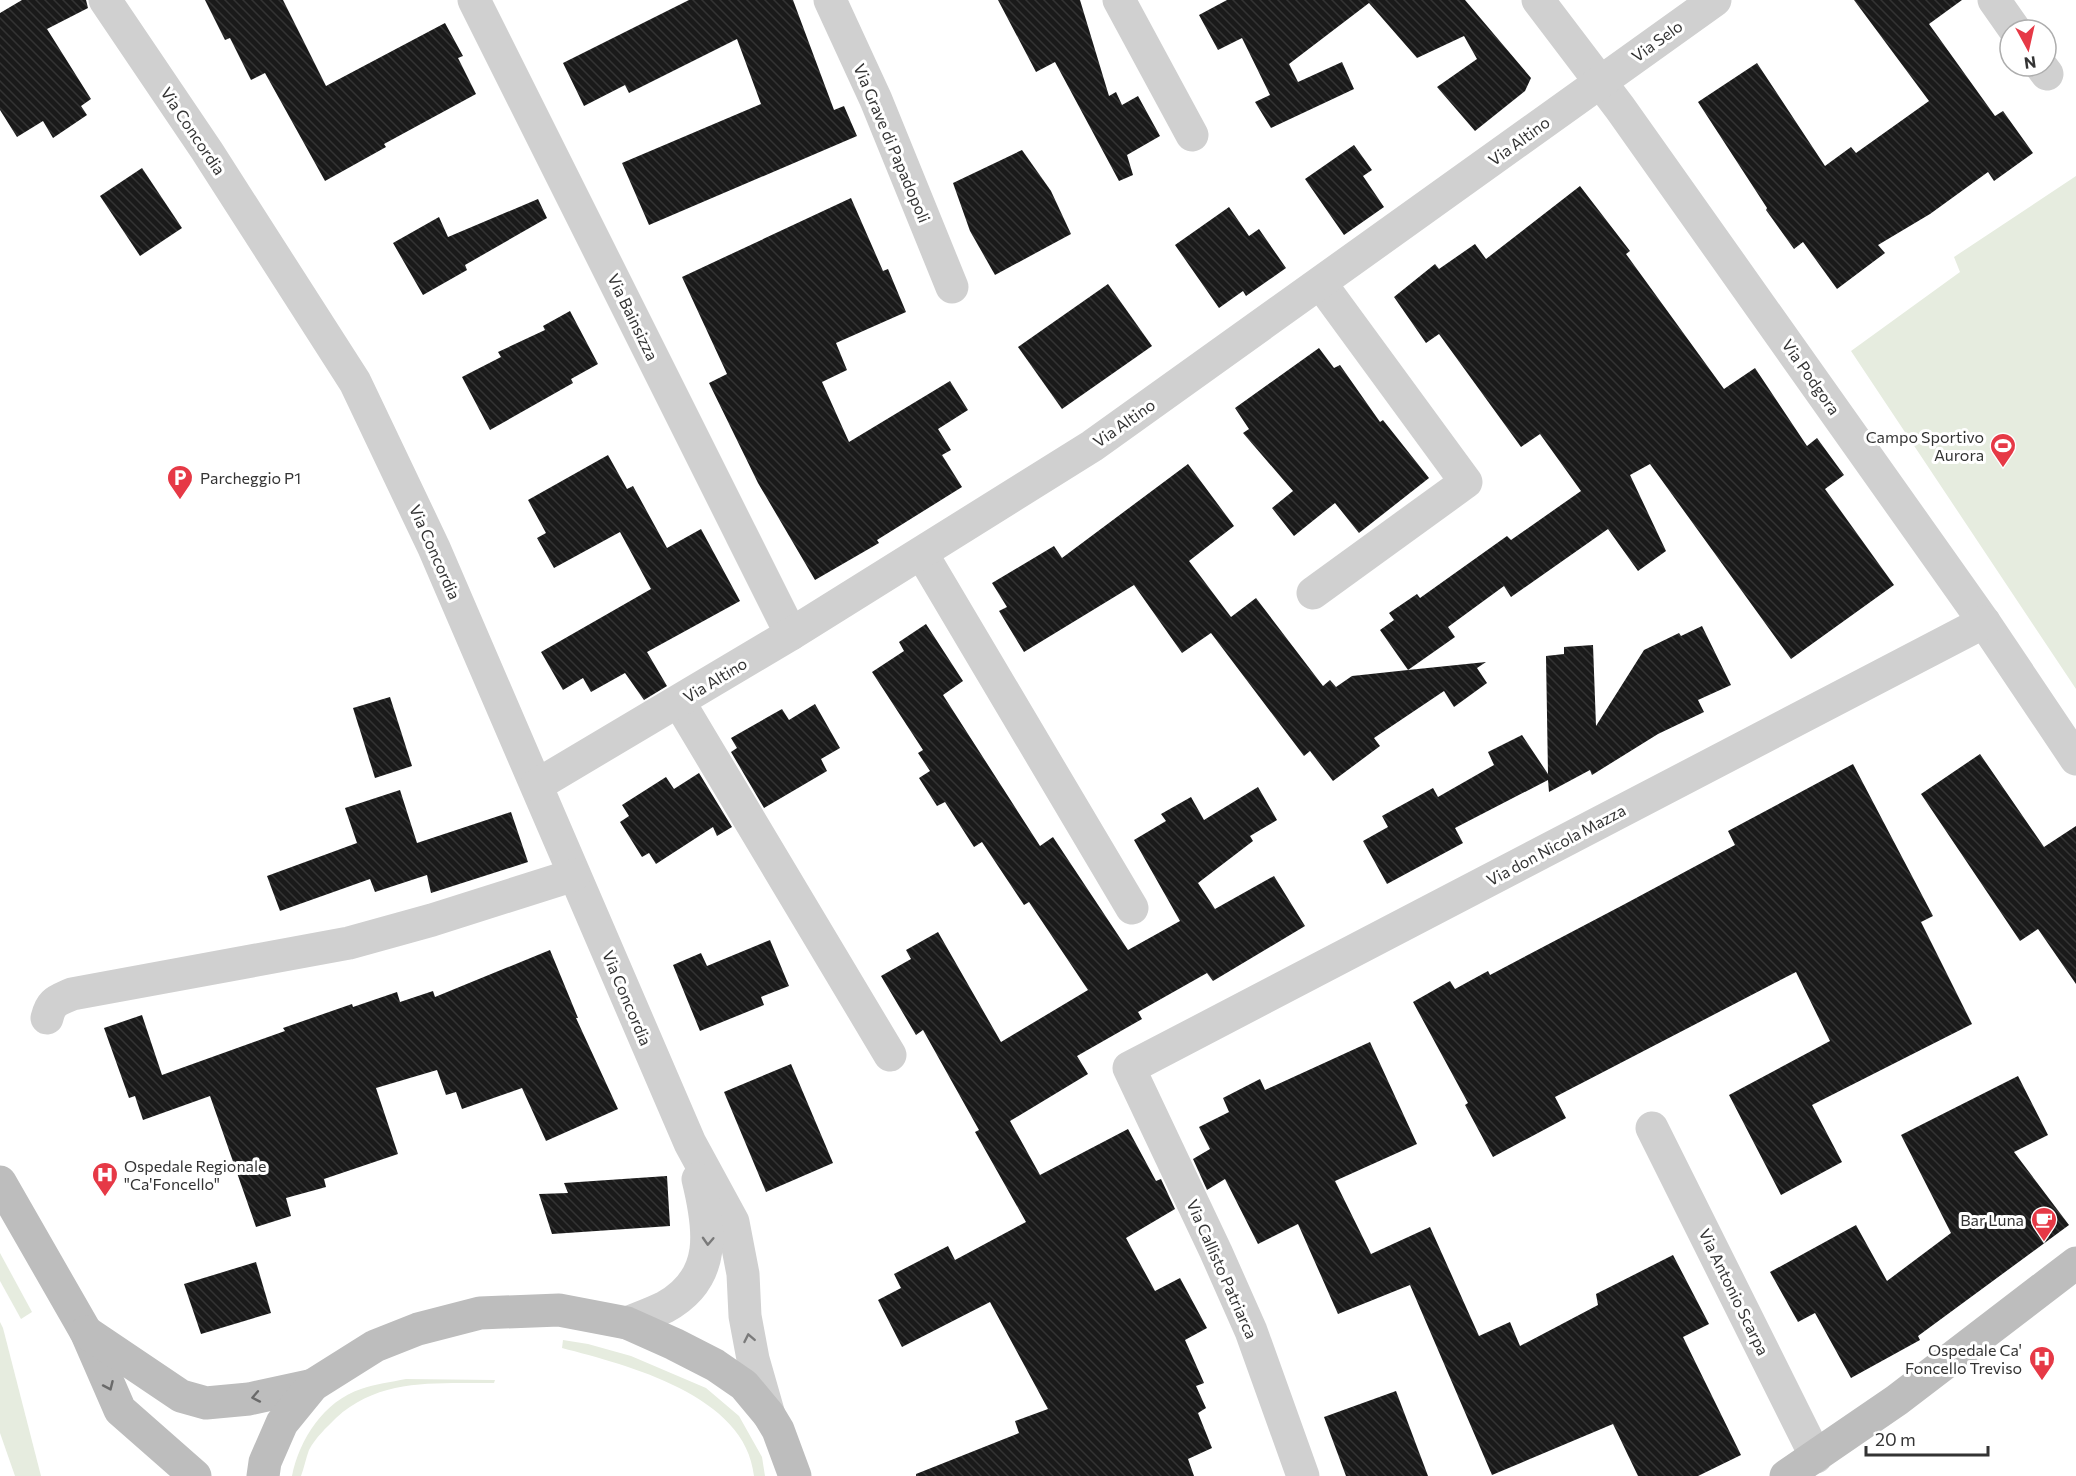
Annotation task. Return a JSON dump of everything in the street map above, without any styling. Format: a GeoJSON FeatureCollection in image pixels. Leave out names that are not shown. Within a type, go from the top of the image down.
{"type":"FeatureCollection","features":[{"type":"Feature","properties":{"kind":"street","name":"Via Concordia"},"geometry":{"type":"LineString","coordinates":[[105,0],[207,152],[355,382],[434,548],[690,1143],[733,1222],[743,1274],[747,1327],[753,1359],[769,1415]]}},
{"type":"Feature","properties":{"kind":"street","name":"Via Bainsizza"},"geometry":{"type":"LineString","coordinates":[[474,0],[791,634]]}},
{"type":"Feature","properties":{"kind":"street","name":"Via Grave di Papadopoli"},"geometry":{"type":"LineString","coordinates":[[830,0],[876,100],[952,287]]}},
{"type":"Feature","properties":{"kind":"street"},"geometry":{"type":"LineString","coordinates":[[1119,0],[1192,135]]}},
{"type":"Feature","properties":{"kind":"street","name":"Via Podgora"},"geometry":{"type":"LineString","coordinates":[[1538,0],[1620,108],[1984,622],[2076,759]]}},
{"type":"Feature","properties":{"kind":"street","name":"Via Selo"},"geometry":{"type":"LineString","coordinates":[[1600,83],[1715,0]]}},
{"type":"Feature","properties":{"kind":"street"},"geometry":{"type":"LineString","coordinates":[[1994,0],[2007,18]]}},
{"type":"Feature","properties":{"kind":"street","name":"Via Altino"},"geometry":{"type":"LineString","coordinates":[[537,786],[922,554],[1092,446],[1600,83]]}},
{"type":"Feature","properties":{"kind":"street"},"geometry":{"type":"LineString","coordinates":[[1313,593],[1466,482],[1321,284]]}},
{"type":"Feature","properties":{"kind":"street"},"geometry":{"type":"LineString","coordinates":[[922,554],[1132,908]]}},
{"type":"Feature","properties":{"kind":"street","name":"Via don Nicola Mazza"},"geometry":{"type":"LineString","coordinates":[[1128,1068],[1984,622]]}},
{"type":"Feature","properties":{"kind":"street"},"geometry":{"type":"LineString","coordinates":[[679,702],[890,1055]]}},
{"type":"Feature","properties":{"kind":"street"},"geometry":{"type":"LineString","coordinates":[[47,1018],[50,1006],[57,1000],[72,994],[349,943],[432,920],[574,875]]}},
{"type":"Feature","properties":{"kind":"street","name":"Via Callisto Patriarca"},"geometry":{"type":"LineString","coordinates":[[1128,1068],[1251,1331],[1303,1476]]}},
{"type":"Feature","properties":{"kind":"street","name":"Via Antonio Scarpa"},"geometry":{"type":"LineString","coordinates":[[1652,1128],[1816,1457]]}},
{"type":"Feature","properties":{"kind":"street","name":"Via Concordia"},"geometry":{"type":"LineString","coordinates":[[627,1323],[666,1306],[681,1296],[694,1282],[703,1267],[708,1250],[708,1231],[690,1143]]}},
{"type":"Feature","properties":{"kind":"street"},"geometry":{"type":"LineString","coordinates":[[0,1182],[86,1332],[120,1410],[195,1476]]}},
{"type":"Feature","properties":{"kind":"street"},"geometry":{"type":"LineString","coordinates":[[1786,1476],[1897,1400],[2076,1263]]}},
{"type":"Feature","properties":{"kind":"street"},"geometry":{"type":"LineString","coordinates":[[263,1476],[265,1462],[282,1423],[313,1385],[375,1346],[418,1329],[480,1313],[559,1310],[627,1323],[715,1365],[744,1385],[769,1415],[778,1430],[795,1476]]}},
{"type":"Feature","properties":{"kind":"street"},"geometry":{"type":"LineString","coordinates":[[86,1332],[181,1396],[206,1403],[249,1399],[313,1385]]}},
{"type":"Feature","properties":{"kind":"shaded area","name":"Campo Sportivo Aurora"},"geometry":{"type":"Polygon","coordinates":[[[2076,176],[2076,689],[1851,351],[1960,272],[1954,257],[2076,176]]]}},
{"type":"Feature","properties":{"kind":"shaded area"},"geometry":{"type":"Polygon","coordinates":[[[0,1253],[32,1312],[21,1319],[0,1281],[0,1253]]]}},
{"type":"Feature","properties":{"kind":"shaded area"},"geometry":{"type":"Polygon","coordinates":[[[0,1322],[41,1476],[15,1476],[0,1433],[0,1322]]]}},
{"type":"Feature","properties":{"kind":"shaded area"},"geometry":{"type":"Polygon","coordinates":[[[563,1340],[588,1344],[631,1356],[706,1388],[739,1416],[762,1457],[765,1476],[754,1476],[746,1448],[730,1424],[707,1404],[649,1375],[562,1348],[563,1340]]]}},
{"type":"Feature","properties":{"kind":"shaded area"},"geometry":{"type":"Polygon","coordinates":[[[406,1379],[495,1380],[494,1383],[410,1386],[372,1395],[353,1405],[329,1425],[309,1450],[301,1476],[292,1476],[295,1462],[307,1436],[325,1412],[348,1395],[361,1389],[406,1379]]]}},
{"type":"Feature","properties":{"kind":"building"},"geometry":{"type":"Polygon","coordinates":[[[22,0],[86,0],[88,8],[47,29],[91,99],[81,106],[87,115],[53,138],[43,121],[17,137],[0,110],[0,13],[22,0]]]}},
{"type":"Feature","properties":{"kind":"building"},"geometry":{"type":"Polygon","coordinates":[[[205,0],[283,0],[326,86],[445,23],[463,56],[458,58],[476,94],[384,144],[386,147],[325,181],[265,73],[251,80],[230,38],[225,40],[205,0]]]}},
{"type":"Feature","properties":{"kind":"building"},"geometry":{"type":"Polygon","coordinates":[[[689,0],[793,0],[834,110],[844,106],[857,136],[649,225],[622,163],[761,104],[737,39],[629,93],[625,85],[584,106],[563,63],[689,0]]]}},
{"type":"Feature","properties":{"kind":"building"},"geometry":{"type":"Polygon","coordinates":[[[998,0],[1080,0],[1109,96],[1116,92],[1122,105],[1138,96],[1160,136],[1127,155],[1133,175],[1119,181],[1055,62],[1036,72],[998,0]]]}},
{"type":"Feature","properties":{"kind":"building"},"geometry":{"type":"Polygon","coordinates":[[[1227,0],[1465,0],[1531,78],[1525,91],[1475,131],[1437,87],[1477,59],[1464,36],[1417,58],[1369,3],[1289,64],[1298,82],[1342,62],[1354,89],[1271,128],[1255,102],[1270,95],[1242,38],[1218,50],[1199,15],[1227,0]]]}},
{"type":"Feature","properties":{"kind":"building"},"geometry":{"type":"Polygon","coordinates":[[[1854,0],[1962,0],[1929,24],[1995,116],[2003,111],[2033,153],[1994,181],[1988,172],[1930,214],[1878,245],[1885,253],[1837,289],[1803,242],[1794,249],[1766,210],[1767,208],[1698,102],[1757,63],[1825,166],[1851,147],[1856,153],[1929,101],[1854,0]]]}},
{"type":"Feature","properties":{"kind":"building"},"geometry":{"type":"Polygon","coordinates":[[[1354,145],[1372,170],[1363,176],[1384,207],[1344,235],[1305,179],[1354,145]]]}},
{"type":"Feature","properties":{"kind":"building"},"geometry":{"type":"Polygon","coordinates":[[[1022,150],[1051,191],[1071,234],[995,275],[970,231],[953,183],[1022,150]]]}},
{"type":"Feature","properties":{"kind":"building"},"geometry":{"type":"Polygon","coordinates":[[[142,168],[182,228],[140,256],[100,196],[142,168]]]}},
{"type":"Feature","properties":{"kind":"building"},"geometry":{"type":"Polygon","coordinates":[[[1580,186],[1630,251],[1626,254],[1724,389],[1755,368],[1807,446],[1817,438],[1844,475],[1825,489],[1894,585],[1791,659],[1650,464],[1630,475],[1666,551],[1638,571],[1608,529],[1511,597],[1504,586],[1448,627],[1455,637],[1408,670],[1380,630],[1394,620],[1389,613],[1417,594],[1420,598],[1507,536],[1511,540],[1581,491],[1540,434],[1521,447],[1439,334],[1426,343],[1394,297],[1435,264],[1439,269],[1475,244],[1486,259],[1580,186]]]}},
{"type":"Feature","properties":{"kind":"building"},"geometry":{"type":"Polygon","coordinates":[[[851,198],[883,271],[888,269],[906,312],[836,343],[847,370],[822,382],[849,442],[950,381],[968,410],[938,429],[951,450],[942,455],[962,487],[877,540],[879,543],[815,580],[758,483],[709,383],[727,374],[682,277],[851,198]]]}},
{"type":"Feature","properties":{"kind":"building"},"geometry":{"type":"Polygon","coordinates":[[[538,199],[547,218],[465,265],[467,270],[423,295],[393,243],[439,217],[448,237],[538,199]]]}},
{"type":"Feature","properties":{"kind":"building"},"geometry":{"type":"Polygon","coordinates":[[[1229,207],[1249,236],[1259,229],[1286,268],[1246,296],[1243,291],[1219,308],[1175,245],[1229,207]]]}},
{"type":"Feature","properties":{"kind":"building"},"geometry":{"type":"Polygon","coordinates":[[[1108,284],[1152,346],[1062,409],[1018,347],[1108,284]]]}},
{"type":"Feature","properties":{"kind":"building"},"geometry":{"type":"Polygon","coordinates":[[[570,311],[598,364],[571,379],[573,383],[490,430],[462,377],[501,357],[498,352],[545,330],[543,326],[570,311]]]}},
{"type":"Feature","properties":{"kind":"building"},"geometry":{"type":"Polygon","coordinates":[[[1319,348],[1334,368],[1340,365],[1380,422],[1383,420],[1429,478],[1359,533],[1335,503],[1294,536],[1272,508],[1293,491],[1243,433],[1249,429],[1235,408],[1319,348]]]}},
{"type":"Feature","properties":{"kind":"building"},"geometry":{"type":"Polygon","coordinates":[[[608,455],[627,489],[633,486],[667,548],[701,529],[740,601],[647,652],[667,686],[644,700],[625,673],[591,692],[583,678],[563,690],[541,652],[651,589],[620,532],[554,568],[537,538],[546,533],[528,500],[608,455]]]}},
{"type":"Feature","properties":{"kind":"building"},"geometry":{"type":"Polygon","coordinates":[[[1188,464],[1234,526],[1189,561],[1231,617],[1256,598],[1323,686],[1330,680],[1336,687],[1352,676],[1486,662],[1477,668],[1487,683],[1454,707],[1444,691],[1374,738],[1380,746],[1333,781],[1310,751],[1304,756],[1211,633],[1182,653],[1134,585],[1024,652],[999,611],[1007,607],[992,583],[1054,546],[1062,558],[1188,464]]]}},
{"type":"Feature","properties":{"kind":"building"},"geometry":{"type":"Polygon","coordinates":[[[926,624],[963,681],[943,695],[1040,846],[1053,837],[1128,950],[1180,921],[1134,840],[1166,821],[1161,814],[1191,797],[1204,820],[1258,787],[1277,820],[1250,836],[1253,841],[1198,883],[1215,909],[1274,876],[1305,926],[1213,981],[1207,973],[1138,1012],[1142,1019],[1077,1056],[1088,1074],[1010,1121],[1040,1175],[1128,1129],[1156,1181],[1161,1179],[1175,1209],[1126,1238],[1155,1291],[1180,1278],[1207,1328],[1185,1340],[1204,1383],[1196,1386],[1206,1408],[1198,1413],[1212,1448],[1188,1459],[1194,1476],[916,1476],[916,1474],[1019,1433],[1015,1421],[1048,1409],[990,1302],[902,1347],[878,1300],[901,1288],[894,1274],[948,1246],[955,1260],[1026,1222],[975,1132],[979,1130],[923,1030],[916,1035],[881,976],[911,959],[906,950],[938,932],[1001,1042],[1088,990],[1029,902],[1024,905],[982,842],[974,847],[945,802],[937,806],[919,778],[930,771],[918,753],[923,750],[872,672],[904,651],[899,642],[926,624]]]}},
{"type":"Feature","properties":{"kind":"building"},"geometry":{"type":"Polygon","coordinates":[[[1702,626],[1731,685],[1698,700],[1704,712],[1658,734],[1592,775],[1590,770],[1549,792],[1548,780],[1455,828],[1463,843],[1387,884],[1363,841],[1388,827],[1382,816],[1433,788],[1438,797],[1494,765],[1488,752],[1522,735],[1548,774],[1546,656],[1564,654],[1564,647],[1593,645],[1596,726],[1644,650],[1679,633],[1681,636],[1702,626]]]}},
{"type":"Feature","properties":{"kind":"building"},"geometry":{"type":"Polygon","coordinates":[[[390,697],[412,766],[375,778],[353,708],[390,697]]]}},
{"type":"Feature","properties":{"kind":"building"},"geometry":{"type":"Polygon","coordinates":[[[815,704],[840,748],[821,759],[827,771],[764,808],[731,752],[737,748],[731,738],[782,709],[789,720],[815,704]]]}},
{"type":"Feature","properties":{"kind":"building"},"geometry":{"type":"Polygon","coordinates":[[[1980,754],[2044,847],[2076,826],[2076,984],[2038,929],[2020,941],[1921,794],[1980,754]]]}},
{"type":"Feature","properties":{"kind":"building"},"geometry":{"type":"Polygon","coordinates":[[[1853,764],[1933,916],[1921,922],[1972,1024],[1812,1105],[1842,1162],[1781,1195],[1729,1095],[1830,1041],[1796,972],[1555,1097],[1566,1118],[1493,1157],[1465,1105],[1468,1103],[1413,1002],[1450,981],[1455,989],[1488,971],[1490,975],[1735,845],[1728,831],[1853,764]]]}},
{"type":"Feature","properties":{"kind":"building"},"geometry":{"type":"Polygon","coordinates":[[[699,773],[732,827],[717,836],[713,827],[656,864],[649,853],[642,857],[620,822],[629,816],[622,805],[666,777],[674,789],[699,773]]]}},
{"type":"Feature","properties":{"kind":"building"},"geometry":{"type":"Polygon","coordinates":[[[400,790],[417,843],[511,812],[528,862],[431,893],[427,875],[375,892],[370,879],[280,911],[267,876],[357,843],[345,808],[400,790]]]}},
{"type":"Feature","properties":{"kind":"building"},"geometry":{"type":"Polygon","coordinates":[[[770,940],[789,986],[761,997],[764,1005],[700,1031],[673,965],[701,953],[707,966],[770,940]]]}},
{"type":"Feature","properties":{"kind":"building"},"geometry":{"type":"Polygon","coordinates":[[[550,950],[578,1018],[576,1018],[618,1109],[546,1141],[522,1088],[462,1109],[456,1092],[446,1095],[437,1070],[376,1088],[398,1154],[324,1179],[326,1187],[286,1198],[291,1216],[256,1227],[210,1096],[143,1120],[135,1096],[129,1098],[104,1028],[142,1015],[162,1075],[285,1031],[283,1028],[352,1004],[353,1007],[397,992],[400,1002],[433,991],[435,997],[550,950]]]}},
{"type":"Feature","properties":{"kind":"building"},"geometry":{"type":"Polygon","coordinates":[[[1370,1042],[1417,1144],[1335,1181],[1371,1254],[1430,1227],[1479,1336],[1510,1322],[1520,1346],[1598,1305],[1596,1294],[1673,1255],[1709,1324],[1683,1337],[1741,1455],[1698,1476],[1638,1476],[1613,1424],[1492,1475],[1410,1285],[1338,1314],[1298,1224],[1258,1244],[1225,1179],[1207,1190],[1193,1159],[1210,1149],[1199,1127],[1229,1112],[1223,1098],[1260,1079],[1265,1090],[1370,1042]]]}},
{"type":"Feature","properties":{"kind":"building"},"geometry":{"type":"Polygon","coordinates":[[[791,1064],[833,1163],[766,1192],[724,1092],[791,1064]]]}},
{"type":"Feature","properties":{"kind":"building"},"geometry":{"type":"Polygon","coordinates":[[[2018,1076],[2048,1135],[2014,1152],[2069,1225],[1918,1336],[1920,1340],[1851,1378],[1815,1313],[1798,1322],[1770,1272],[1856,1225],[1887,1281],[1951,1233],[1901,1135],[2018,1076]]]}},
{"type":"Feature","properties":{"kind":"building"},"geometry":{"type":"Polygon","coordinates":[[[667,1176],[670,1226],[552,1234],[539,1194],[568,1193],[564,1183],[667,1176]]]}},
{"type":"Feature","properties":{"kind":"building"},"geometry":{"type":"Polygon","coordinates":[[[256,1262],[271,1313],[201,1334],[184,1284],[256,1262]]]}},
{"type":"Feature","properties":{"kind":"building"},"geometry":{"type":"Polygon","coordinates":[[[1396,1391],[1428,1476],[1346,1476],[1324,1417],[1396,1391]]]}},
{"type":"Feature","properties":{"kind":"place","name":"Campo Sportivo Aurora"},"geometry":{"type":"Point","coordinates":[2003,469]}},
{"type":"Feature","properties":{"kind":"place","name":"Parcheggio P1"},"geometry":{"type":"Point","coordinates":[180,501]}},
{"type":"Feature","properties":{"kind":"place","name":"Ospedale Regionale \"Ca'Foncello\""},"geometry":{"type":"Point","coordinates":[105,1198]}},
{"type":"Feature","properties":{"kind":"place","name":"Bar Luna"},"geometry":{"type":"Point","coordinates":[2044,1243]}},
{"type":"Feature","properties":{"kind":"place","name":"Ospedale Ca' Foncello Treviso"},"geometry":{"type":"Point","coordinates":[2042,1382]}}]}
